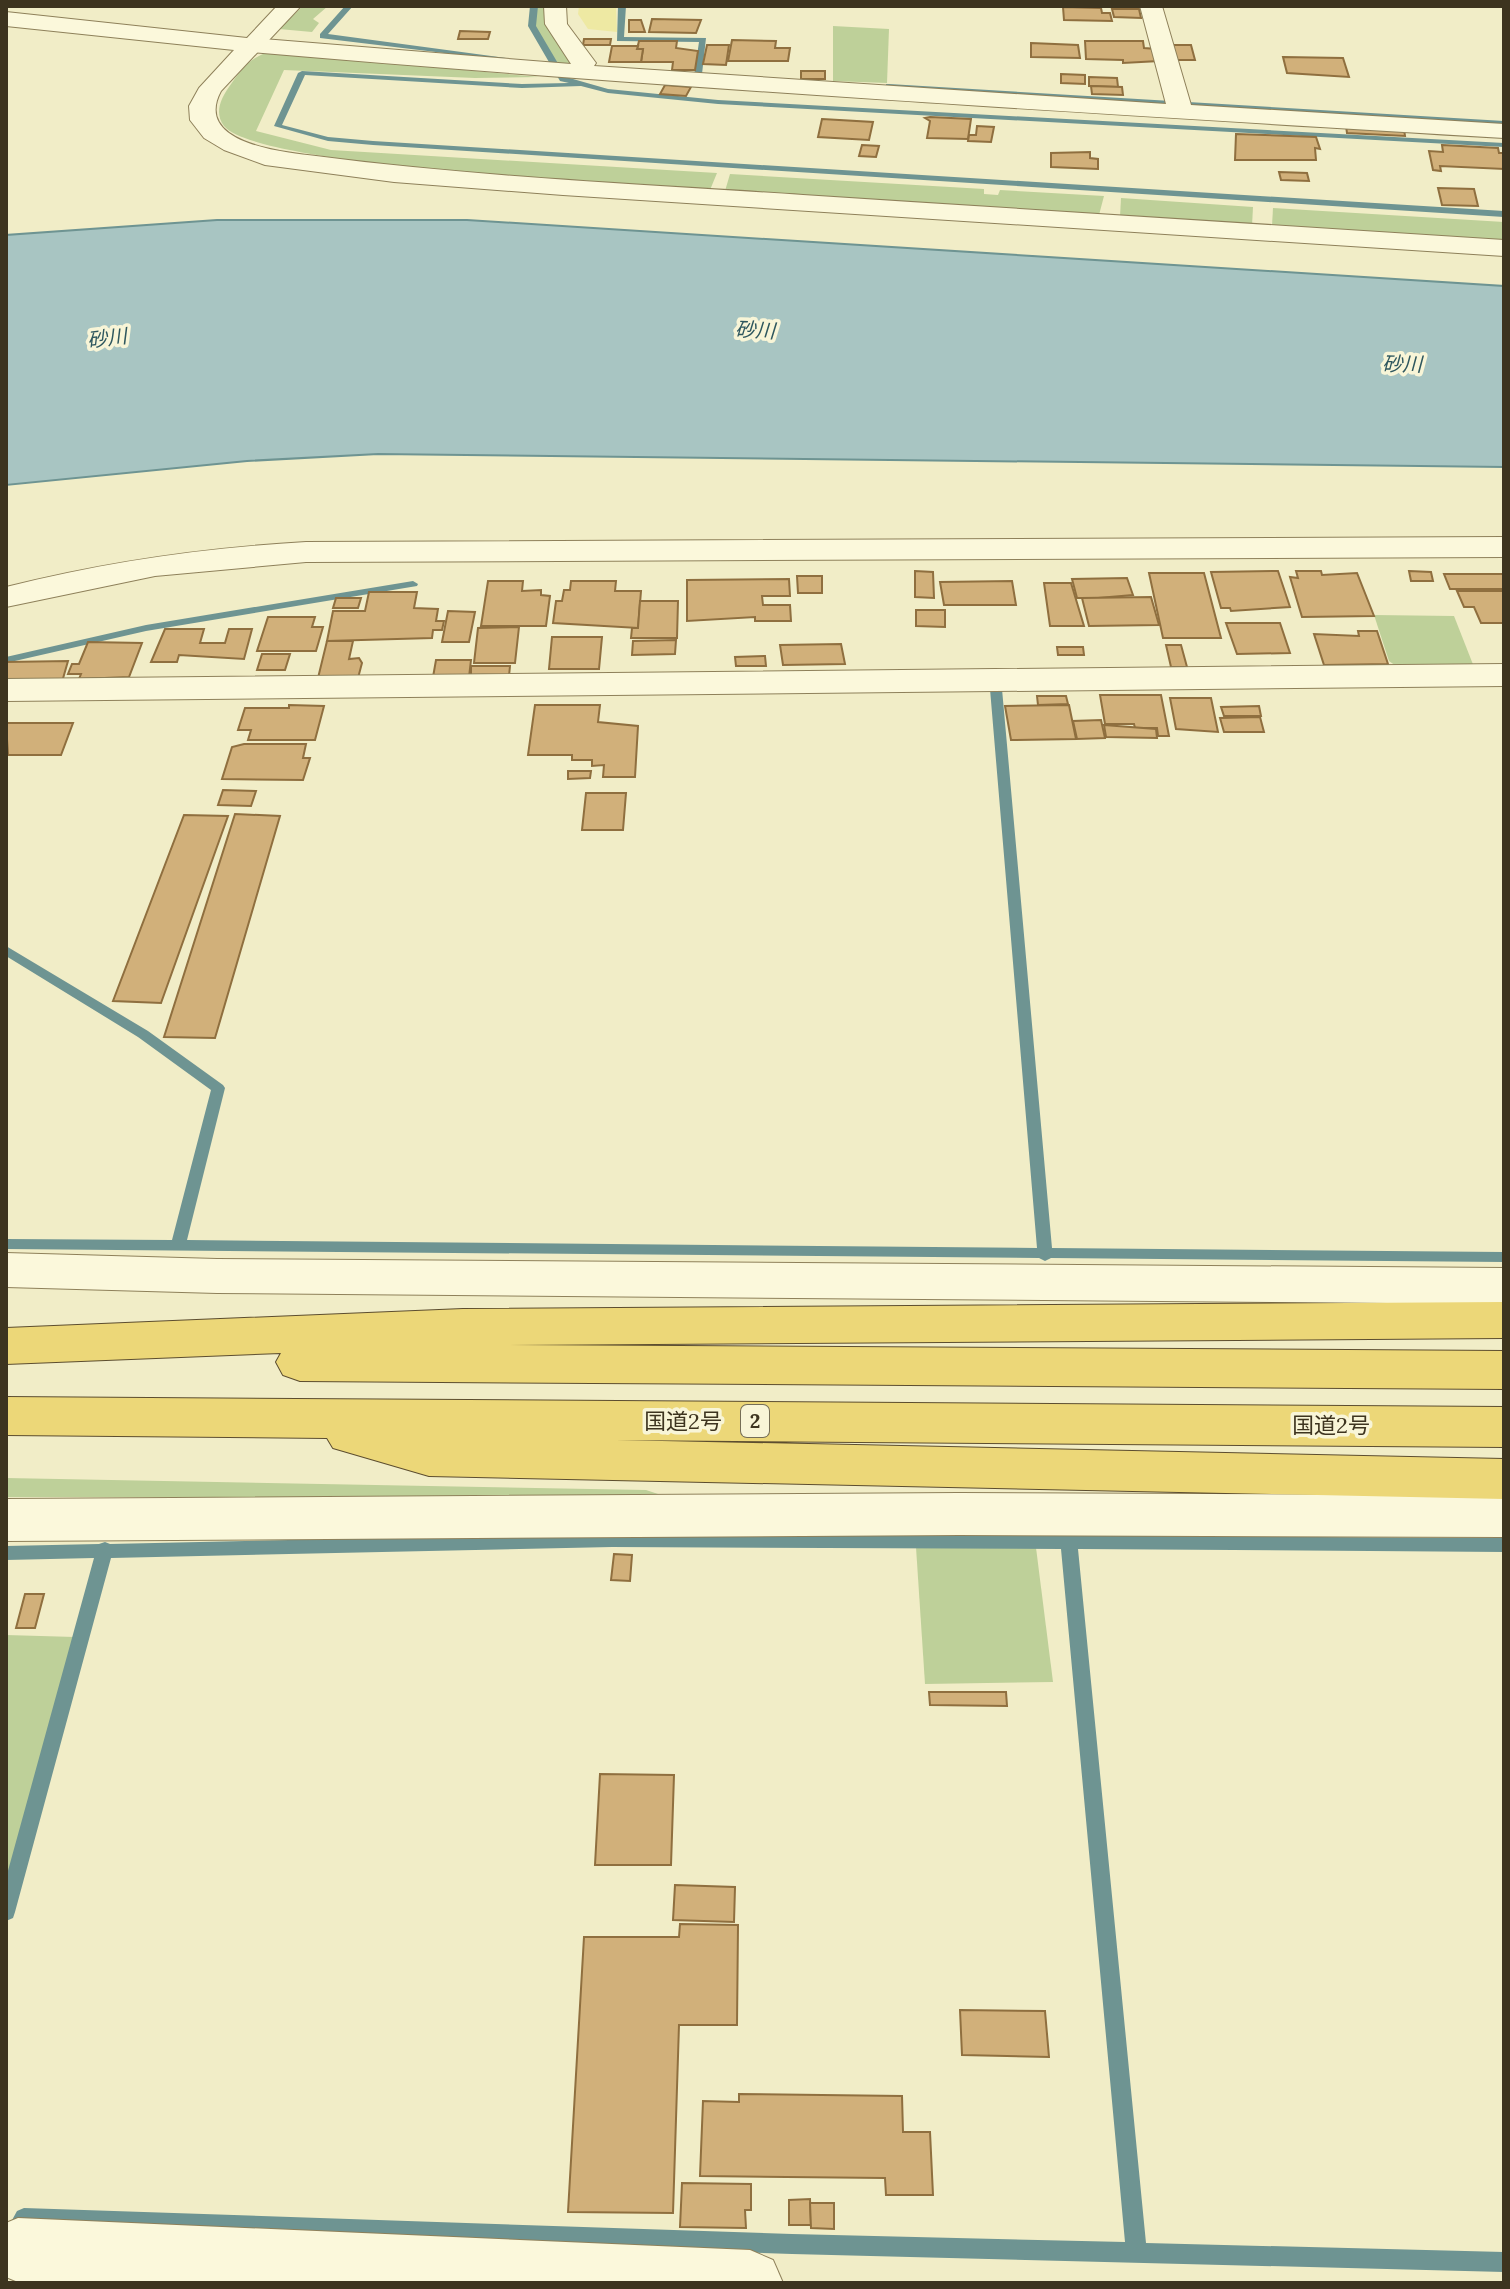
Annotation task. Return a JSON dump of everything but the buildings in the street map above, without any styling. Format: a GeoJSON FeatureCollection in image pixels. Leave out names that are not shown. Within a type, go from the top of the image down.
{"type":"FeatureCollection","features":[{"type":"Feature","properties":{"kind":"highway"},"geometry":{"type":"LineString","coordinates":[[6,1346],[463,1327],[1504,1320]]}},
{"type":"Feature","properties":{"kind":"highway"},"geometry":{"type":"LineString","coordinates":[[6,1360],[1504,1370]]}},
{"type":"Feature","properties":{"kind":"highway","name":"国道2号"},"geometry":{"type":"LineString","coordinates":[[6,1416],[1504,1427]]}},
{"type":"Feature","properties":{"kind":"highway"},"geometry":{"type":"LineString","coordinates":[[290,1418],[429,1456],[1504,1479]]}},
{"type":"Feature","properties":{"kind":"street"},"geometry":{"type":"LineString","coordinates":[[290,6],[211,88],[201,106],[202,120],[213,133],[233,145],[265,157],[316,166],[563,187],[1504,248]]}},
{"type":"Feature","properties":{"kind":"street"},"geometry":{"type":"LineString","coordinates":[[555,6],[556,24],[584,63],[567,72]]}},
{"type":"Feature","properties":{"kind":"street"},"geometry":{"type":"LineString","coordinates":[[1151,6],[1179,106]]}},
{"type":"Feature","properties":{"kind":"street"},"geometry":{"type":"LineString","coordinates":[[6,19],[250,45],[567,72],[1179,106],[1504,131]]}},
{"type":"Feature","properties":{"kind":"street"},"geometry":{"type":"LineString","coordinates":[[6,597],[60,582],[144,568],[240,555],[306,552],[1504,547]]}},
{"type":"Feature","properties":{"kind":"street"},"geometry":{"type":"LineString","coordinates":[[6,690],[1504,675]]}},
{"type":"Feature","properties":{"kind":"street"},"geometry":{"type":"LineString","coordinates":[[6,1270],[232,1277],[1504,1286]]}},
{"type":"Feature","properties":{"kind":"street"},"geometry":{"type":"LineString","coordinates":[[6,1520],[959,1514],[1504,1516]]}},
{"type":"Feature","properties":{"kind":"street"},"geometry":{"type":"LineString","coordinates":[[18,2250],[750,2283]]}},
{"type":"Feature","properties":{"kind":"green space"},"geometry":{"type":"Polygon","coordinates":[[[303,6],[328,6],[313,19],[319,23],[312,32],[279,29],[303,6]]]}},
{"type":"Feature","properties":{"kind":"green space"},"geometry":{"type":"Polygon","coordinates":[[[536,6],[549,6],[573,65],[558,65],[535,26],[536,6]]]}},
{"type":"Feature","properties":{"kind":"green space"},"geometry":{"type":"Polygon","coordinates":[[[833,26],[889,29],[887,83],[833,81],[833,26]]]}},
{"type":"Feature","properties":{"kind":"green space"},"geometry":{"type":"Polygon","coordinates":[[[268,52],[539,77],[475,78],[284,70],[256,131],[331,150],[717,173],[710,190],[608,184],[373,163],[304,153],[251,140],[224,126],[219,116],[220,106],[241,70],[268,52]]]}},
{"type":"Feature","properties":{"kind":"green space"},"geometry":{"type":"Polygon","coordinates":[[[730,174],[984,189],[984,194],[998,195],[1000,190],[1104,196],[1099,215],[725,191],[730,174]]]}},
{"type":"Feature","properties":{"kind":"green space"},"geometry":{"type":"Polygon","coordinates":[[[1121,198],[1253,207],[1252,226],[1120,217],[1121,198]]]}},
{"type":"Feature","properties":{"kind":"green space"},"geometry":{"type":"Polygon","coordinates":[[[1273,208],[1504,222],[1504,240],[1272,226],[1273,208]]]}},
{"type":"Feature","properties":{"kind":"green space"},"geometry":{"type":"Polygon","coordinates":[[[1374,615],[1454,616],[1474,667],[1396,666],[1389,661],[1374,615]]]}},
{"type":"Feature","properties":{"kind":"green space"},"geometry":{"type":"Polygon","coordinates":[[[6,1478],[646,1490],[667,1497],[6,1497],[6,1478]]]}},
{"type":"Feature","properties":{"kind":"green space"},"geometry":{"type":"Polygon","coordinates":[[[915,1532],[1034,1532],[1053,1682],[925,1684],[915,1532]]]}},
{"type":"Feature","properties":{"kind":"green space"},"geometry":{"type":"Polygon","coordinates":[[[6,1635],[75,1637],[6,1887],[6,1635]]]}},
{"type":"Feature","properties":{"kind":"sand"},"geometry":{"type":"Polygon","coordinates":[[[579,6],[616,6],[617,32],[588,29],[578,14],[579,6]]]}},
{"type":"Feature","properties":{"kind":"water","name":"砂川"},"geometry":{"type":"Polygon","coordinates":[[[217,220],[467,220],[1504,286],[1504,467],[378,454],[247,461],[6,485],[6,235],[217,220]]]}},
{"type":"Feature","properties":{"kind":"waterway"},"geometry":{"type":"LineString","coordinates":[[349,6],[323,36],[502,58]]}},
{"type":"Feature","properties":{"kind":"waterway"},"geometry":{"type":"LineString","coordinates":[[534,6],[532,26],[563,79],[608,91],[718,102],[1504,145]]}},
{"type":"Feature","properties":{"kind":"waterway"},"geometry":{"type":"LineString","coordinates":[[622,6],[620,39],[703,40],[698,76],[712,77]]}},
{"type":"Feature","properties":{"kind":"waterway"},"geometry":{"type":"LineString","coordinates":[[578,85],[522,86],[302,73],[278,126],[328,139],[373,143],[1504,214]]}},
{"type":"Feature","properties":{"kind":"waterway"},"geometry":{"type":"LineString","coordinates":[[889,86],[1504,123]]}},
{"type":"Feature","properties":{"kind":"waterway"},"geometry":{"type":"LineString","coordinates":[[6,660],[146,628],[413,584]]}},
{"type":"Feature","properties":{"kind":"waterway"},"geometry":{"type":"LineString","coordinates":[[996,689],[1045,1253]]}},
{"type":"Feature","properties":{"kind":"waterway"},"geometry":{"type":"LineString","coordinates":[[6,950],[143,1034],[218,1088],[178,1245]]}},
{"type":"Feature","properties":{"kind":"waterway"},"geometry":{"type":"LineString","coordinates":[[6,1244],[178,1245]]}},
{"type":"Feature","properties":{"kind":"waterway"},"geometry":{"type":"LineString","coordinates":[[178,1245],[1045,1253]]}},
{"type":"Feature","properties":{"kind":"waterway"},"geometry":{"type":"LineString","coordinates":[[1045,1253],[1504,1257]]}},
{"type":"Feature","properties":{"kind":"waterway"},"geometry":{"type":"LineString","coordinates":[[104,1551],[612,1540],[1069,1543]]}},
{"type":"Feature","properties":{"kind":"waterway"},"geometry":{"type":"LineString","coordinates":[[1069,1543],[1504,1545]]}},
{"type":"Feature","properties":{"kind":"waterway"},"geometry":{"type":"LineString","coordinates":[[1069,1543],[1136,2250]]}},
{"type":"Feature","properties":{"kind":"waterway"},"geometry":{"type":"LineString","coordinates":[[6,1553],[104,1551]]}},
{"type":"Feature","properties":{"kind":"waterway"},"geometry":{"type":"LineString","coordinates":[[6,1912],[104,1551]]}},
{"type":"Feature","properties":{"kind":"waterway"},"geometry":{"type":"LineString","coordinates":[[21,2222],[24,2218],[792,2244],[1504,2262]]}}]}
